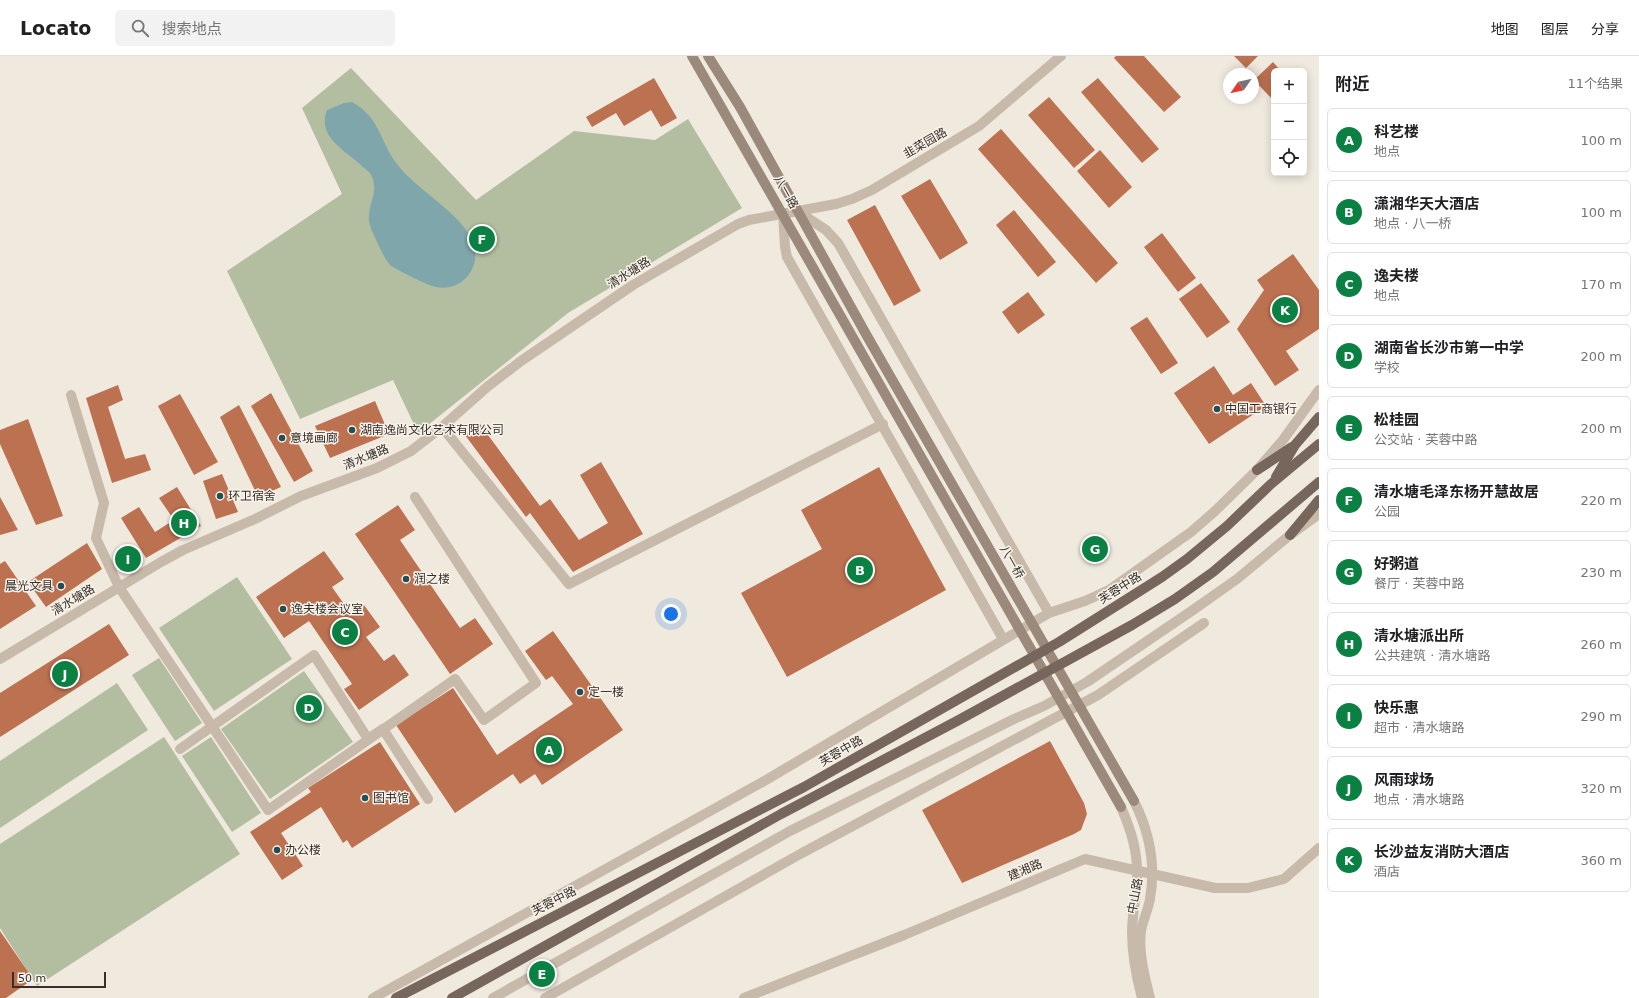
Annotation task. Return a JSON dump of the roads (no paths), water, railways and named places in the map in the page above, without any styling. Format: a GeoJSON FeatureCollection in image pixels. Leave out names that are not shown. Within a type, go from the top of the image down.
{"type":"FeatureCollection","features":[{"type":"Feature","properties":{"kind":"main road","name":"八一路"},"geometry":{"type":"LineString","coordinates":[[692,56],[857,342],[1121,807]]}},
{"type":"Feature","properties":{"kind":"main road","name":"八一路"},"geometry":{"type":"LineString","coordinates":[[708,56],[740,107],[867,336]]}},
{"type":"Feature","properties":{"kind":"main road","name":"八一桥"},"geometry":{"type":"LineString","coordinates":[[867,336],[1134,801]]}},
{"type":"Feature","properties":{"kind":"main road"},"geometry":{"type":"LineString","coordinates":[[1271,484],[1295,445],[1319,417]]}},
{"type":"Feature","properties":{"kind":"main road"},"geometry":{"type":"LineString","coordinates":[[1271,484],[1319,444]]}},
{"type":"Feature","properties":{"kind":"main road"},"geometry":{"type":"LineString","coordinates":[[1257,470],[1295,445]]}},
{"type":"Feature","properties":{"kind":"main road"},"geometry":{"type":"LineString","coordinates":[[1295,502],[1319,473]]}},
{"type":"Feature","properties":{"kind":"main road"},"geometry":{"type":"LineString","coordinates":[[452,998],[781,814],[1132,625],[1175,599],[1213,572],[1319,482]]}},
{"type":"Feature","properties":{"kind":"main road","name":"芙蓉中路"},"geometry":{"type":"LineString","coordinates":[[396,998],[804,787],[1059,642],[1187,559],[1227,526],[1271,484]]}},
{"type":"Feature","properties":{"kind":"main road"},"geometry":{"type":"LineString","coordinates":[[1290,535],[1319,500]]}},
{"type":"Feature","properties":{"kind":"street","name":"韭菜园路"},"geometry":{"type":"LineString","coordinates":[[783,213],[836,204],[872,190],[979,126],[1061,56]]}},
{"type":"Feature","properties":{"kind":"street"},"geometry":{"type":"LineString","coordinates":[[797,210],[826,230],[838,243],[1049,613]]}},
{"type":"Feature","properties":{"kind":"street"},"geometry":{"type":"LineString","coordinates":[[783,213],[787,257],[883,424],[1003,639]]}},
{"type":"Feature","properties":{"kind":"street","name":"清水塘路"},"geometry":{"type":"LineString","coordinates":[[0,659],[161,562],[318,489],[394,460],[411,451],[442,427],[487,387],[521,361],[633,285],[738,224],[760,217],[783,213]]}},
{"type":"Feature","properties":{"kind":"street"},"geometry":{"type":"LineString","coordinates":[[372,998],[766,780],[1049,613],[1085,601],[1109,590],[1191,532],[1214,512],[1257,470],[1283,440],[1319,390]]}},
{"type":"Feature","properties":{"kind":"street"},"geometry":{"type":"LineString","coordinates":[[71,395],[104,503],[96,538],[119,587],[268,810],[455,679],[484,720],[536,683],[415,497]]}},
{"type":"Feature","properties":{"kind":"street"},"geometry":{"type":"LineString","coordinates":[[442,427],[569,584],[883,424]]}},
{"type":"Feature","properties":{"kind":"street"},"geometry":{"type":"LineString","coordinates":[[493,998],[790,831],[1014,719],[1044,706],[1081,685],[1193,610],[1237,578],[1290,535],[1318,517]]}},
{"type":"Feature","properties":{"kind":"street"},"geometry":{"type":"LineString","coordinates":[[545,998],[802,853],[1098,695],[1204,623]]}},
{"type":"Feature","properties":{"kind":"street"},"geometry":{"type":"LineString","coordinates":[[180,749],[314,655],[368,739]]}},
{"type":"Feature","properties":{"kind":"street"},"geometry":{"type":"LineString","coordinates":[[383,729],[428,799]]}},
{"type":"Feature","properties":{"kind":"street","name":"中山路"},"geometry":{"type":"LineString","coordinates":[[1134,801],[1142,817],[1151,854],[1152,873],[1150,899],[1141,933],[1143,962],[1150,998]]}},
{"type":"Feature","properties":{"kind":"street","name":"中山路"},"geometry":{"type":"LineString","coordinates":[[1121,807],[1134,840],[1137,870],[1132,931],[1134,964],[1142,998]]}},
{"type":"Feature","properties":{"kind":"street","name":"建湘路"},"geometry":{"type":"LineString","coordinates":[[744,998],[904,936],[1084,859],[1215,888],[1248,888],[1284,879],[1319,848]]}},
{"type":"Feature","properties":{"kind":"water"},"geometry":{"type":"Polygon","coordinates":[[[352,102],[361,108],[374,122],[391,156],[397,164],[416,184],[451,213],[469,234],[474,245],[475,262],[472,270],[461,282],[445,288],[432,286],[390,265],[381,251],[369,223],[374,187],[374,182],[370,173],[335,143],[329,136],[326,128],[325,120],[327,110],[344,103],[352,102]]]}},
{"type":"Feature","properties":{"kind":"place","name":"清水塘毛泽东杨开慧故居"},"geometry":{"type":"Point","coordinates":[482,239]}},
{"type":"Feature","properties":{"kind":"place","name":"长沙益友消防大酒店"},"geometry":{"type":"Point","coordinates":[1285,310]}},
{"type":"Feature","properties":{"kind":"place","name":"中国工商银行"},"geometry":{"type":"Point","coordinates":[1217,409]}},
{"type":"Feature","properties":{"kind":"place","name":"湖南逸尚文化艺术有限公司"},"geometry":{"type":"Point","coordinates":[352,430]}},
{"type":"Feature","properties":{"kind":"place","name":"意境画廊"},"geometry":{"type":"Point","coordinates":[282,438]}},
{"type":"Feature","properties":{"kind":"place","name":"环卫宿舍"},"geometry":{"type":"Point","coordinates":[220,496]}},
{"type":"Feature","properties":{"kind":"place","name":"清水塘派出所"},"geometry":{"type":"Point","coordinates":[184,523]}},
{"type":"Feature","properties":{"kind":"place","name":"好粥道"},"geometry":{"type":"Point","coordinates":[1095,549]}},
{"type":"Feature","properties":{"kind":"place","name":"快乐惠"},"geometry":{"type":"Point","coordinates":[128,559]}},
{"type":"Feature","properties":{"kind":"place","name":"潇湘华天大酒店"},"geometry":{"type":"Point","coordinates":[860,570]}},
{"type":"Feature","properties":{"kind":"place","name":"润之楼"},"geometry":{"type":"Point","coordinates":[406,579]}},
{"type":"Feature","properties":{"kind":"place","name":"晨光文具"},"geometry":{"type":"Point","coordinates":[61,586]}},
{"type":"Feature","properties":{"kind":"place","name":"逸夫楼会议室"},"geometry":{"type":"Point","coordinates":[283,609]}},
{"type":"Feature","properties":{"kind":"place","name":"逸夫楼"},"geometry":{"type":"Point","coordinates":[345,632]}},
{"type":"Feature","properties":{"kind":"place","name":"风雨球场"},"geometry":{"type":"Point","coordinates":[65,674]}},
{"type":"Feature","properties":{"kind":"place","name":"定一楼"},"geometry":{"type":"Point","coordinates":[580,692]}},
{"type":"Feature","properties":{"kind":"place","name":"湖南省长沙市第一中学"},"geometry":{"type":"Point","coordinates":[309,708]}},
{"type":"Feature","properties":{"kind":"place","name":"科艺楼"},"geometry":{"type":"Point","coordinates":[549,750]}},
{"type":"Feature","properties":{"kind":"place","name":"图书馆"},"geometry":{"type":"Point","coordinates":[365,798]}},
{"type":"Feature","properties":{"kind":"place","name":"办公楼"},"geometry":{"type":"Point","coordinates":[277,850]}},
{"type":"Feature","properties":{"kind":"place","name":"松桂园"},"geometry":{"type":"Point","coordinates":[542,974]}}]}
